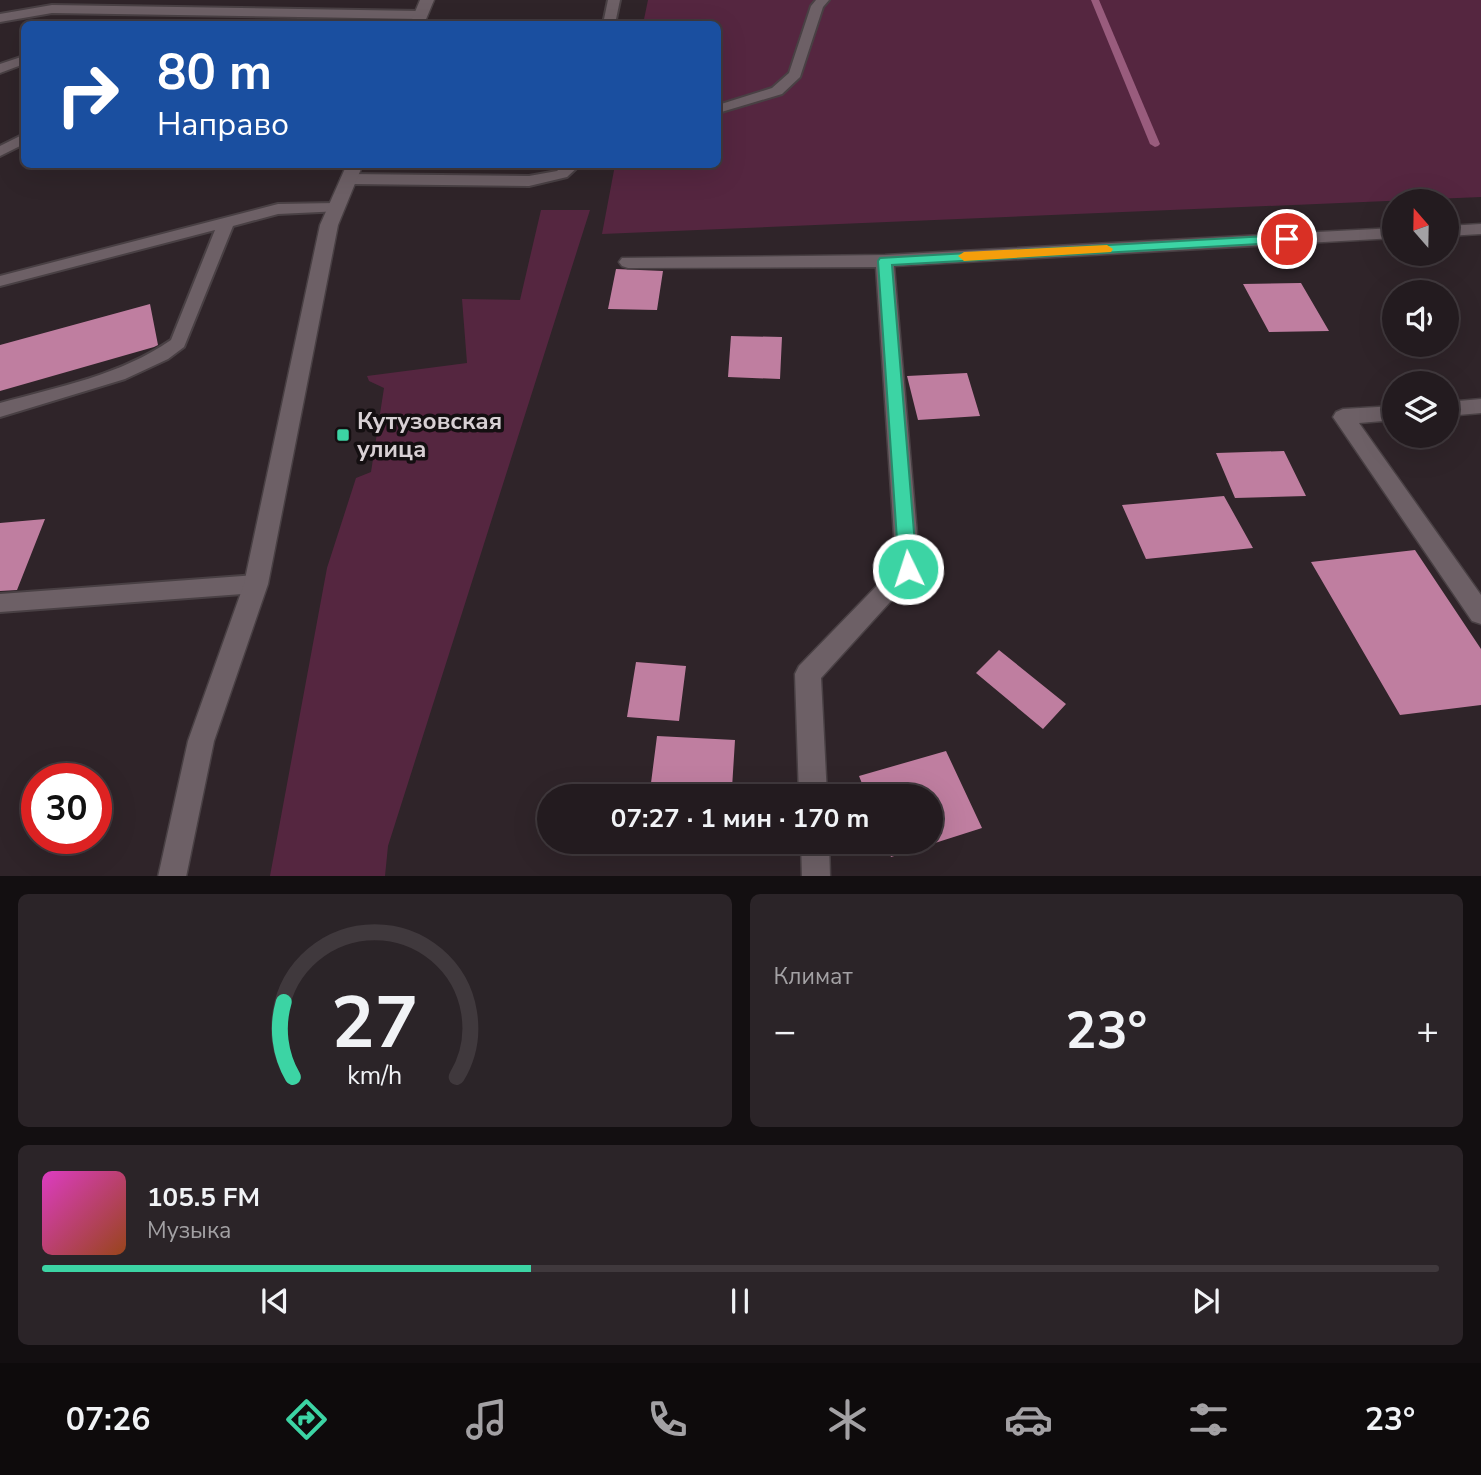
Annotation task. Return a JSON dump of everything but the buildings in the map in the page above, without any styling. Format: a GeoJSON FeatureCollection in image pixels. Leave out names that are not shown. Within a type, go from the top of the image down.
{"type":"FeatureCollection","features":[{"type":"Feature","properties":{"kind":"street"},"geometry":{"type":"LineString","coordinates":[[419,20],[427,0]]}},
{"type":"Feature","properties":{"kind":"street"},"geometry":{"type":"LineString","coordinates":[[172,876],[201,741],[256,584],[329,225],[352,172]]}},
{"type":"Feature","properties":{"kind":"street"},"geometry":{"type":"LineString","coordinates":[[1460,230],[1481,229]]}},
{"type":"Feature","properties":{"kind":"street"},"geometry":{"type":"LineString","coordinates":[[628,262],[885,261],[1382,234]]}},
{"type":"Feature","properties":{"kind":"street"},"geometry":{"type":"LineString","coordinates":[[813,784],[808,674],[908,569],[885,261]]}},
{"type":"Feature","properties":{"kind":"street"},"geometry":{"type":"LineString","coordinates":[[1459,408],[1481,406]]}},
{"type":"Feature","properties":{"kind":"street"},"geometry":{"type":"LineString","coordinates":[[1382,414],[1343,417],[1481,614]]}},
{"type":"Feature","properties":{"kind":"street"},"geometry":{"type":"LineString","coordinates":[[815,854],[816,876]]}},
{"type":"Feature","properties":{"kind":"lane"},"geometry":{"type":"LineString","coordinates":[[610,21],[614,0]]}},
{"type":"Feature","properties":{"kind":"lane"},"geometry":{"type":"LineString","coordinates":[[721,108],[777,91],[795,74],[817,6],[823,0]]}},
{"type":"Feature","properties":{"kind":"lane"},"geometry":{"type":"LineString","coordinates":[[0,18],[95,4],[419,20]]}},
{"type":"Feature","properties":{"kind":"lane"},"geometry":{"type":"LineString","coordinates":[[182,21],[202,11]]}},
{"type":"Feature","properties":{"kind":"lane"},"geometry":{"type":"LineString","coordinates":[[0,69],[21,61]]}},
{"type":"Feature","properties":{"kind":"lane"},"geometry":{"type":"LineString","coordinates":[[0,152],[21,140]]}},
{"type":"Feature","properties":{"kind":"lane"},"geometry":{"type":"LineString","coordinates":[[352,172],[529,181],[562,174],[569,168]]}},
{"type":"Feature","properties":{"kind":"lane"},"geometry":{"type":"LineString","coordinates":[[0,281],[278,209],[336,208]]}},
{"type":"Feature","properties":{"kind":"lane"},"geometry":{"type":"LineString","coordinates":[[0,410],[136,368],[163,357],[178,344],[226,223]]}},
{"type":"Feature","properties":{"kind":"lane"},"geometry":{"type":"LineString","coordinates":[[0,603],[256,584]]}},
{"type":"Feature","properties":{"kind":"shaded area"},"geometry":{"type":"Polygon","coordinates":[[[648,0],[1481,0],[1481,197],[1460,198],[1460,189],[1382,189],[1382,201],[602,234],[614,168],[721,168],[721,21],[644,21],[648,0]]]}},
{"type":"Feature","properties":{"kind":"shaded area"},"geometry":{"type":"Polygon","coordinates":[[[541,210],[590,210],[388,846],[385,876],[270,876],[327,568],[356,478],[371,472],[384,388],[369,381],[367,376],[467,363],[462,299],[520,300],[541,210]]]}},
{"type":"Feature","properties":{"kind":"waterway"},"geometry":{"type":"LineString","coordinates":[[1095,0],[1155,144]]}},
{"type":"Feature","properties":{"kind":"slow traffic"},"geometry":{"type":"LineString","coordinates":[[964,256],[1107,249]]}},
{"type":"Feature","properties":{"kind":"place","name":"Кутузовская улица"},"geometry":{"type":"Point","coordinates":[343,435]}},
{"type":"Feature","properties":{"kind":"route"},"geometry":{"type":"LineString","coordinates":[[908,569],[885,261],[1287,239]]}}]}
